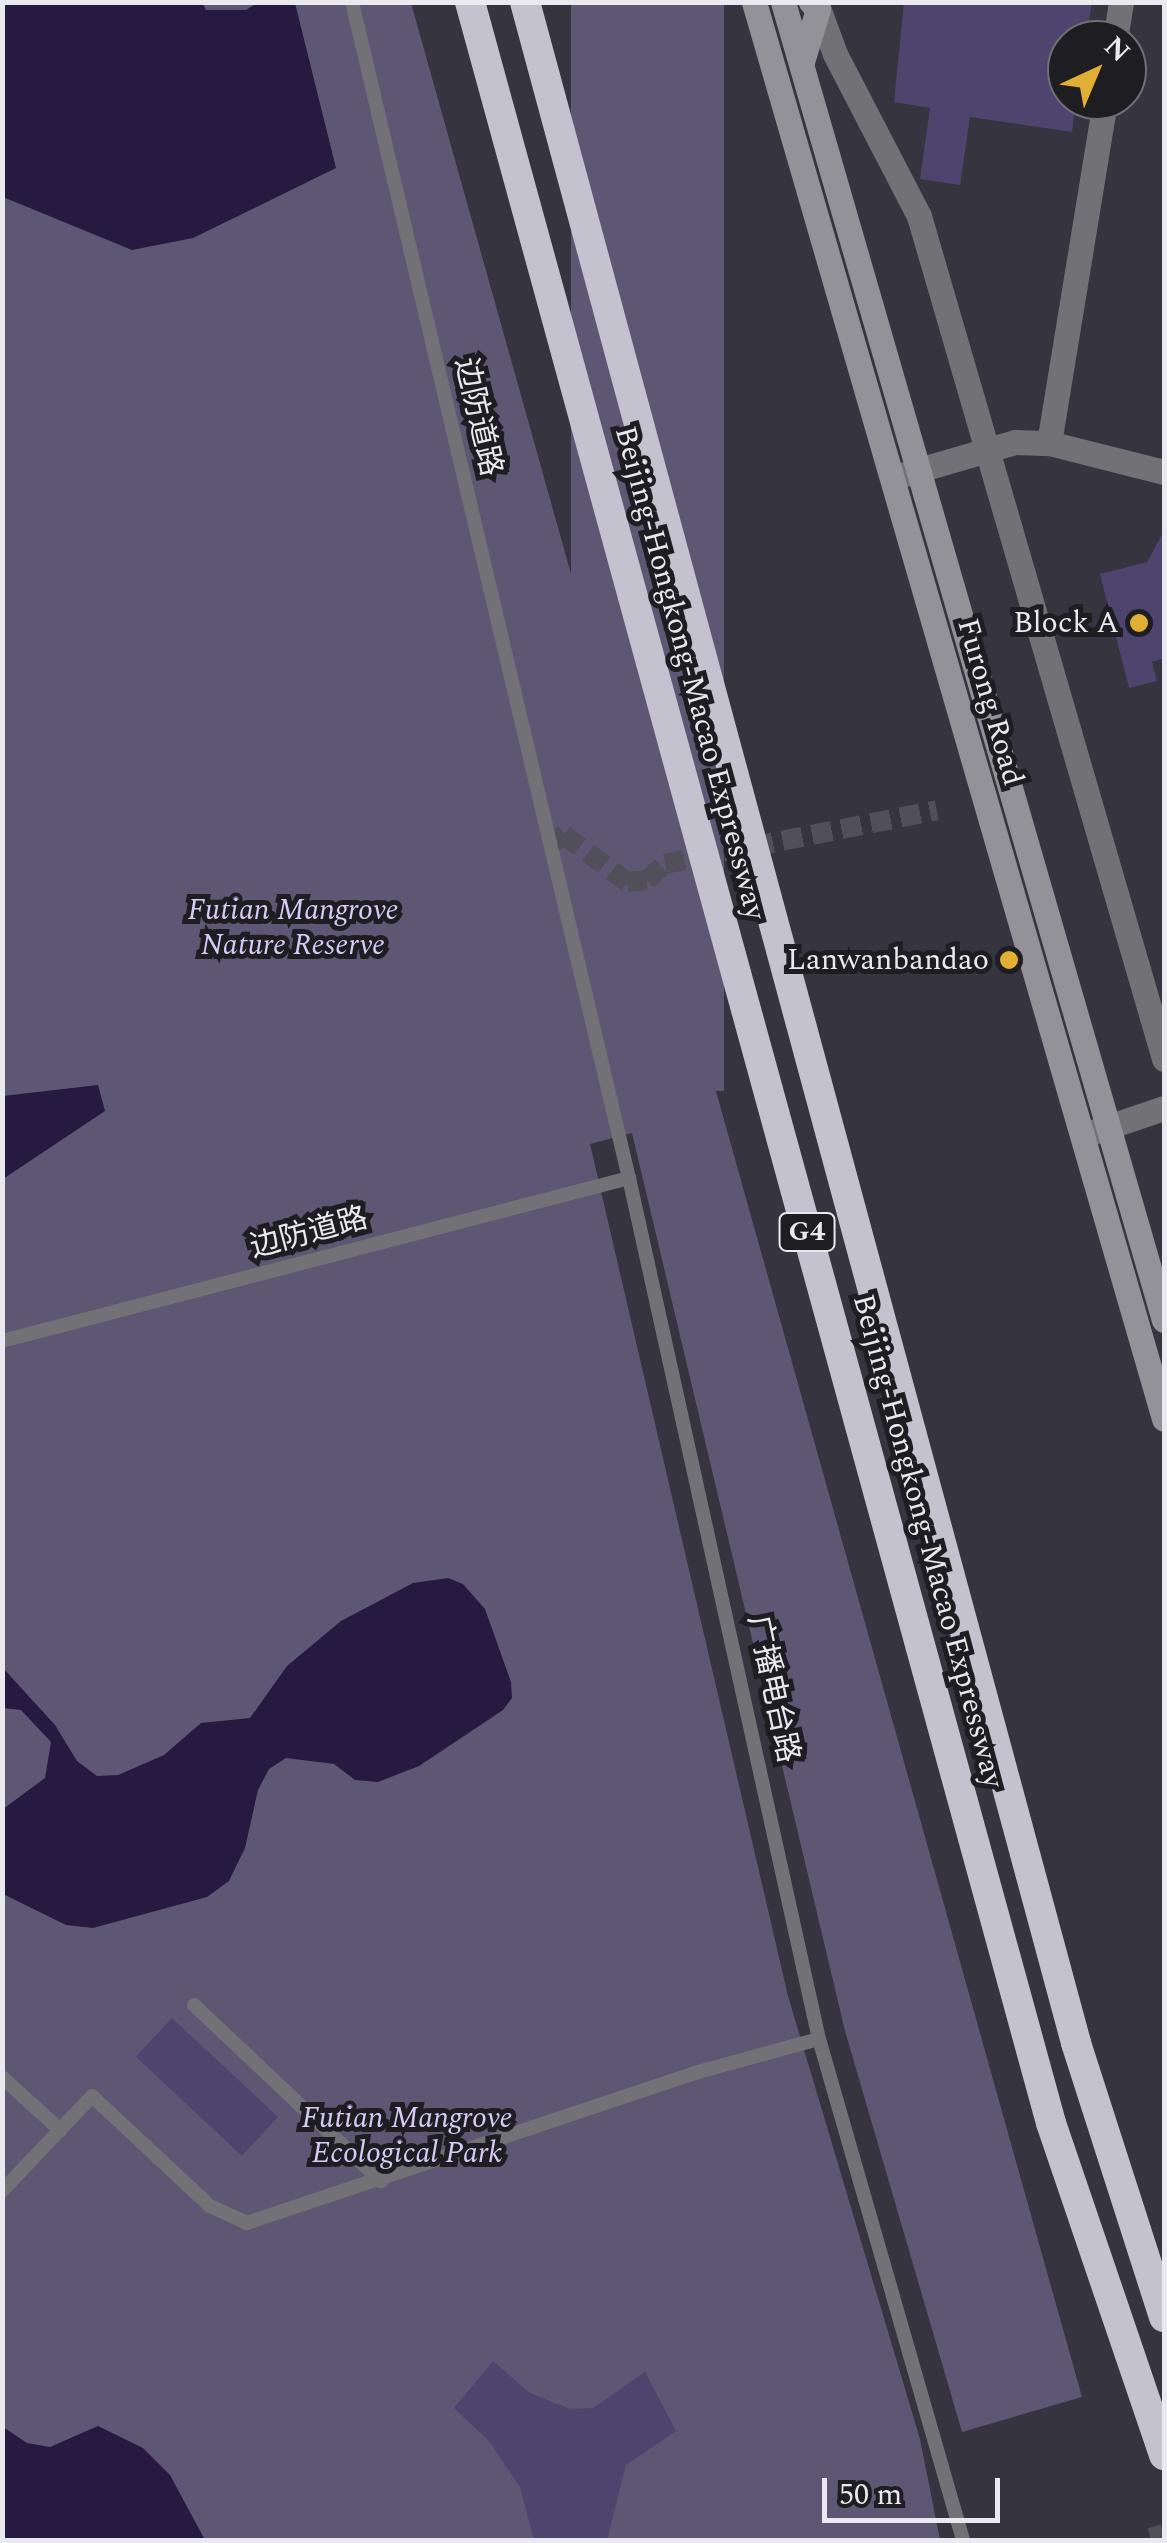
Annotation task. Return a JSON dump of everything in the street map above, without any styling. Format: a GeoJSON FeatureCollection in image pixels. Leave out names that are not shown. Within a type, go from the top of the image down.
{"type":"FeatureCollection","features":[{"type":"Feature","properties":{"kind":"highway","name":"Beijing-Hongkong-Macao Expressway"},"geometry":{"type":"LineString","coordinates":[[470,2],[1051,2123],[1164,2456]]}},
{"type":"Feature","properties":{"kind":"highway","name":"Beijing-Hongkong-Macao Expressway"},"geometry":{"type":"LineString","coordinates":[[526,2],[1076,2044],[1164,2318]]}},
{"type":"Feature","properties":{"kind":"main road","name":"Furong Road"},"geometry":{"type":"LineString","coordinates":[[754,2],[1164,1420]]}},
{"type":"Feature","properties":{"kind":"main road","name":"Furong Road"},"geometry":{"type":"LineString","coordinates":[[783,2],[1164,1320]]}},
{"type":"Feature","properties":{"kind":"main road"},"geometry":{"type":"LineString","coordinates":[[801,65],[815,5]]}},
{"type":"Feature","properties":{"kind":"street"},"geometry":{"type":"LineString","coordinates":[[815,5],[919,216],[1164,1059]]}},
{"type":"Feature","properties":{"kind":"street"},"geometry":{"type":"LineString","coordinates":[[1049,443],[1102,120]]}},
{"type":"Feature","properties":{"kind":"street"},"geometry":{"type":"LineString","coordinates":[[892,478],[988,450],[1049,443],[1164,472]]}},
{"type":"Feature","properties":{"kind":"street"},"geometry":{"type":"LineString","coordinates":[[1082,1136],[1164,1108]]}},
{"type":"Feature","properties":{"kind":"lane","name":"边防道路"},"geometry":{"type":"LineString","coordinates":[[352,2],[550,844]]}},
{"type":"Feature","properties":{"kind":"lane","name":"广播电台路"},"geometry":{"type":"LineString","coordinates":[[550,844],[629,1178],[819,2040],[962,2540]]}},
{"type":"Feature","properties":{"kind":"lane","name":"边防道路"},"geometry":{"type":"LineString","coordinates":[[2,1342],[629,1178]]}},
{"type":"Feature","properties":{"kind":"lane"},"geometry":{"type":"LineString","coordinates":[[194,2005],[381,2181]]}},
{"type":"Feature","properties":{"kind":"lane"},"geometry":{"type":"LineString","coordinates":[[2,2191],[92,2096],[210,2206],[248,2223],[698,2072],[819,2040]]}},
{"type":"Feature","properties":{"kind":"lane"},"geometry":{"type":"LineString","coordinates":[[2,2076],[60,2130]]}},
{"type":"Feature","properties":{"kind":"green space"},"geometry":{"type":"Polygon","coordinates":[[[3,3],[411,3],[1082,2397],[962,2432],[845,2031],[632,1133],[590,1144],[788,1996],[920,2439],[940,2540],[3,2540],[3,3]]]}},
{"type":"Feature","properties":{"kind":"green space"},"geometry":{"type":"Polygon","coordinates":[[[571,3],[724,3],[724,1091],[571,1091],[571,3]]]}},
{"type":"Feature","properties":{"kind":"shaded area"},"geometry":{"type":"Polygon","coordinates":[[[202,2],[206,10],[246,10],[257,3],[295,3],[336,168],[193,238],[132,250],[3,197],[3,3],[202,2]]]}},
{"type":"Feature","properties":{"kind":"shaded area"},"geometry":{"type":"Polygon","coordinates":[[[98,1085],[105,1111],[3,1179],[3,1096],[98,1085]]]}},
{"type":"Feature","properties":{"kind":"shaded area"},"geometry":{"type":"Polygon","coordinates":[[[448,1578],[463,1584],[485,1609],[511,1682],[512,1698],[503,1710],[419,1766],[378,1782],[355,1780],[334,1764],[286,1758],[269,1769],[258,1790],[245,1848],[229,1881],[207,1897],[93,1928],[66,1925],[3,1894],[3,1809],[45,1778],[51,1742],[21,1710],[3,1708],[3,1668],[55,1725],[77,1761],[97,1776],[118,1775],[164,1755],[201,1723],[250,1718],[287,1666],[341,1621],[413,1583],[448,1578]]]}},
{"type":"Feature","properties":{"kind":"shaded area"},"geometry":{"type":"Polygon","coordinates":[[[98,2426],[143,2448],[170,2475],[205,2540],[3,2540],[3,2427],[27,2443],[50,2447],[98,2426]]]}},
{"type":"Feature","properties":{"kind":"building"},"geometry":{"type":"Polygon","coordinates":[[[904,2],[1092,2],[1089,20],[1047,20],[1047,120],[1074,120],[1072,132],[970,117],[960,185],[920,179],[930,108],[894,102],[904,2]]]}},
{"type":"Feature","properties":{"kind":"building","name":"Block A"},"geometry":{"type":"Polygon","coordinates":[[[1164,531],[1164,658],[1152,662],[1157,681],[1129,688],[1100,574],[1147,562],[1164,531]]]}},
{"type":"Feature","properties":{"kind":"building"},"geometry":{"type":"Polygon","coordinates":[[[172,2018],[278,2117],[242,2156],[136,2057],[172,2018]]]}},
{"type":"Feature","properties":{"kind":"building"},"geometry":{"type":"Polygon","coordinates":[[[493,2361],[530,2393],[570,2409],[593,2408],[645,2372],[676,2431],[626,2465],[607,2540],[534,2540],[520,2487],[489,2441],[454,2408],[493,2361]]]}},
{"type":"Feature","properties":{"kind":"tunnel"},"geometry":{"type":"LineString","coordinates":[[550,844],[564,835],[627,882],[647,880],[665,864],[937,810]]}},
{"type":"Feature","properties":{"kind":"tunnel"},"geometry":{"type":"LineString","coordinates":[[1151,2540],[1164,2536]]}},
{"type":"Feature","properties":{"kind":"place","name":"Block A"},"geometry":{"type":"Point","coordinates":[1139,623]}},
{"type":"Feature","properties":{"kind":"place","name":"Lanwanbandao"},"geometry":{"type":"Point","coordinates":[1009,960]}},
{"type":"Feature","properties":{"kind":"park label","name":"Futian Mangrove Nature Reserve"},"geometry":{"type":"Point","coordinates":[293,927]}},
{"type":"Feature","properties":{"kind":"park label","name":"Futian Mangrove Ecological Park"},"geometry":{"type":"Point","coordinates":[407,2135]}}]}
